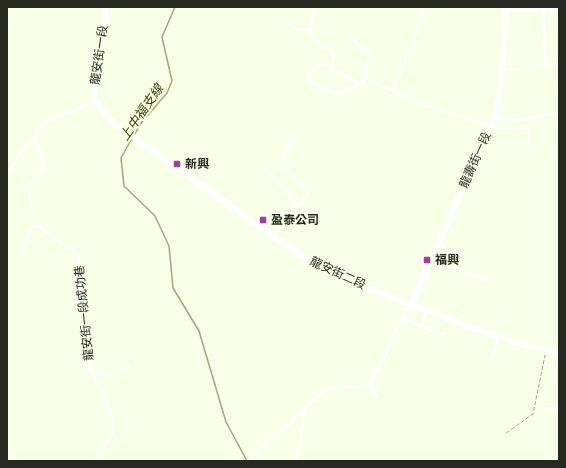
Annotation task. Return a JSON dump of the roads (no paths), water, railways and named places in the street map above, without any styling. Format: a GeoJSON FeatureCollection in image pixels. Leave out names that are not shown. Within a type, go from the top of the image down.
{"type":"FeatureCollection","features":[{"type":"Feature","properties":{"kind":"street","name":"龍安街一段"},"geometry":{"type":"LineString","coordinates":[[106,7],[94,74],[95,101],[111,121],[143,143]]}},
{"type":"Feature","properties":{"kind":"street","name":"龍壽街一段"},"geometry":{"type":"LineString","coordinates":[[412,304],[494,117],[499,98],[507,8]]}},
{"type":"Feature","properties":{"kind":"street","name":"龍安街二段"},"geometry":{"type":"LineString","coordinates":[[143,143],[273,236],[315,264],[344,279],[499,336],[546,351],[559,353]]}},
{"type":"Feature","properties":{"kind":"lane"},"geometry":{"type":"LineString","coordinates":[[315,7],[310,30],[314,40],[334,55],[332,68]]}},
{"type":"Feature","properties":{"kind":"lane"},"geometry":{"type":"LineString","coordinates":[[392,90],[414,45],[423,7]]}},
{"type":"Feature","properties":{"kind":"lane"},"geometry":{"type":"LineString","coordinates":[[507,8],[559,8]]}},
{"type":"Feature","properties":{"kind":"lane"},"geometry":{"type":"LineString","coordinates":[[543,9],[546,66]]}},
{"type":"Feature","properties":{"kind":"lane"},"geometry":{"type":"LineString","coordinates":[[7,24],[11,26]]}},
{"type":"Feature","properties":{"kind":"lane"},"geometry":{"type":"LineString","coordinates":[[290,24],[295,29],[310,30]]}},
{"type":"Feature","properties":{"kind":"lane"},"geometry":{"type":"LineString","coordinates":[[347,36],[370,53],[364,75],[366,78]]}},
{"type":"Feature","properties":{"kind":"lane"},"geometry":{"type":"LineString","coordinates":[[360,84],[322,63],[308,74],[311,82],[336,94],[360,84],[366,78]]}},
{"type":"Feature","properties":{"kind":"lane"},"geometry":{"type":"LineString","coordinates":[[502,70],[559,64]]}},
{"type":"Feature","properties":{"kind":"lane"},"geometry":{"type":"LineString","coordinates":[[366,78],[428,105],[500,129],[522,126],[528,128],[530,149]]}},
{"type":"Feature","properties":{"kind":"lane"},"geometry":{"type":"LineString","coordinates":[[21,254],[31,228],[38,225],[29,196],[28,185],[44,168],[42,157],[35,139],[36,131],[49,120],[95,101]]}},
{"type":"Feature","properties":{"kind":"lane"},"geometry":{"type":"LineString","coordinates":[[494,117],[516,120],[559,113]]}},
{"type":"Feature","properties":{"kind":"lane"},"geometry":{"type":"LineString","coordinates":[[273,236],[298,206],[308,191],[282,165],[283,155],[291,142],[287,137]]}},
{"type":"Feature","properties":{"kind":"lane"},"geometry":{"type":"LineString","coordinates":[[10,171],[24,148],[35,139]]}},
{"type":"Feature","properties":{"kind":"lane"},"geometry":{"type":"LineString","coordinates":[[265,167],[298,206]]}},
{"type":"Feature","properties":{"kind":"lane","name":"龍安街一段成功巷"},"geometry":{"type":"LineString","coordinates":[[38,225],[78,255],[90,372],[103,392],[113,421],[113,432],[97,461]]}},
{"type":"Feature","properties":{"kind":"lane"},"geometry":{"type":"LineString","coordinates":[[432,259],[489,281]]}},
{"type":"Feature","properties":{"kind":"lane"},"geometry":{"type":"LineString","coordinates":[[249,461],[268,439],[304,410],[322,392],[335,388],[361,387],[371,382],[402,319],[412,304]]}},
{"type":"Feature","properties":{"kind":"lane"},"geometry":{"type":"LineString","coordinates":[[422,326],[427,310]]}},
{"type":"Feature","properties":{"kind":"lane"},"geometry":{"type":"LineString","coordinates":[[402,319],[445,335]]}},
{"type":"Feature","properties":{"kind":"lane"},"geometry":{"type":"LineString","coordinates":[[493,355],[499,336]]}},
{"type":"Feature","properties":{"kind":"lane"},"geometry":{"type":"LineString","coordinates":[[90,372],[102,376],[110,376],[118,374],[130,366]]}},
{"type":"Feature","properties":{"kind":"lane"},"geometry":{"type":"LineString","coordinates":[[371,382],[376,397]]}},
{"type":"Feature","properties":{"kind":"lane"},"geometry":{"type":"LineString","coordinates":[[546,408],[559,409]]}},
{"type":"Feature","properties":{"kind":"lane"},"geometry":{"type":"LineString","coordinates":[[295,461],[301,437],[304,410]]}},
{"type":"Feature","properties":{"kind":"waterway","name":"上中福支線"},"geometry":{"type":"LineString","coordinates":[[134,135],[142,122],[167,93],[172,81],[162,37],[175,7]]}},
{"type":"Feature","properties":{"kind":"waterway","name":"上中福支線"},"geometry":{"type":"LineString","coordinates":[[132,138],[121,158],[124,186],[155,216],[169,246],[173,288],[199,331],[226,422],[247,461]]}},
{"type":"Feature","properties":{"kind":"place","name":"新興"},"geometry":{"type":"Point","coordinates":[177,164]}},
{"type":"Feature","properties":{"kind":"place","name":"盈泰公司"},"geometry":{"type":"Point","coordinates":[263,220]}},
{"type":"Feature","properties":{"kind":"place","name":"福興"},"geometry":{"type":"Point","coordinates":[427,260]}}]}
